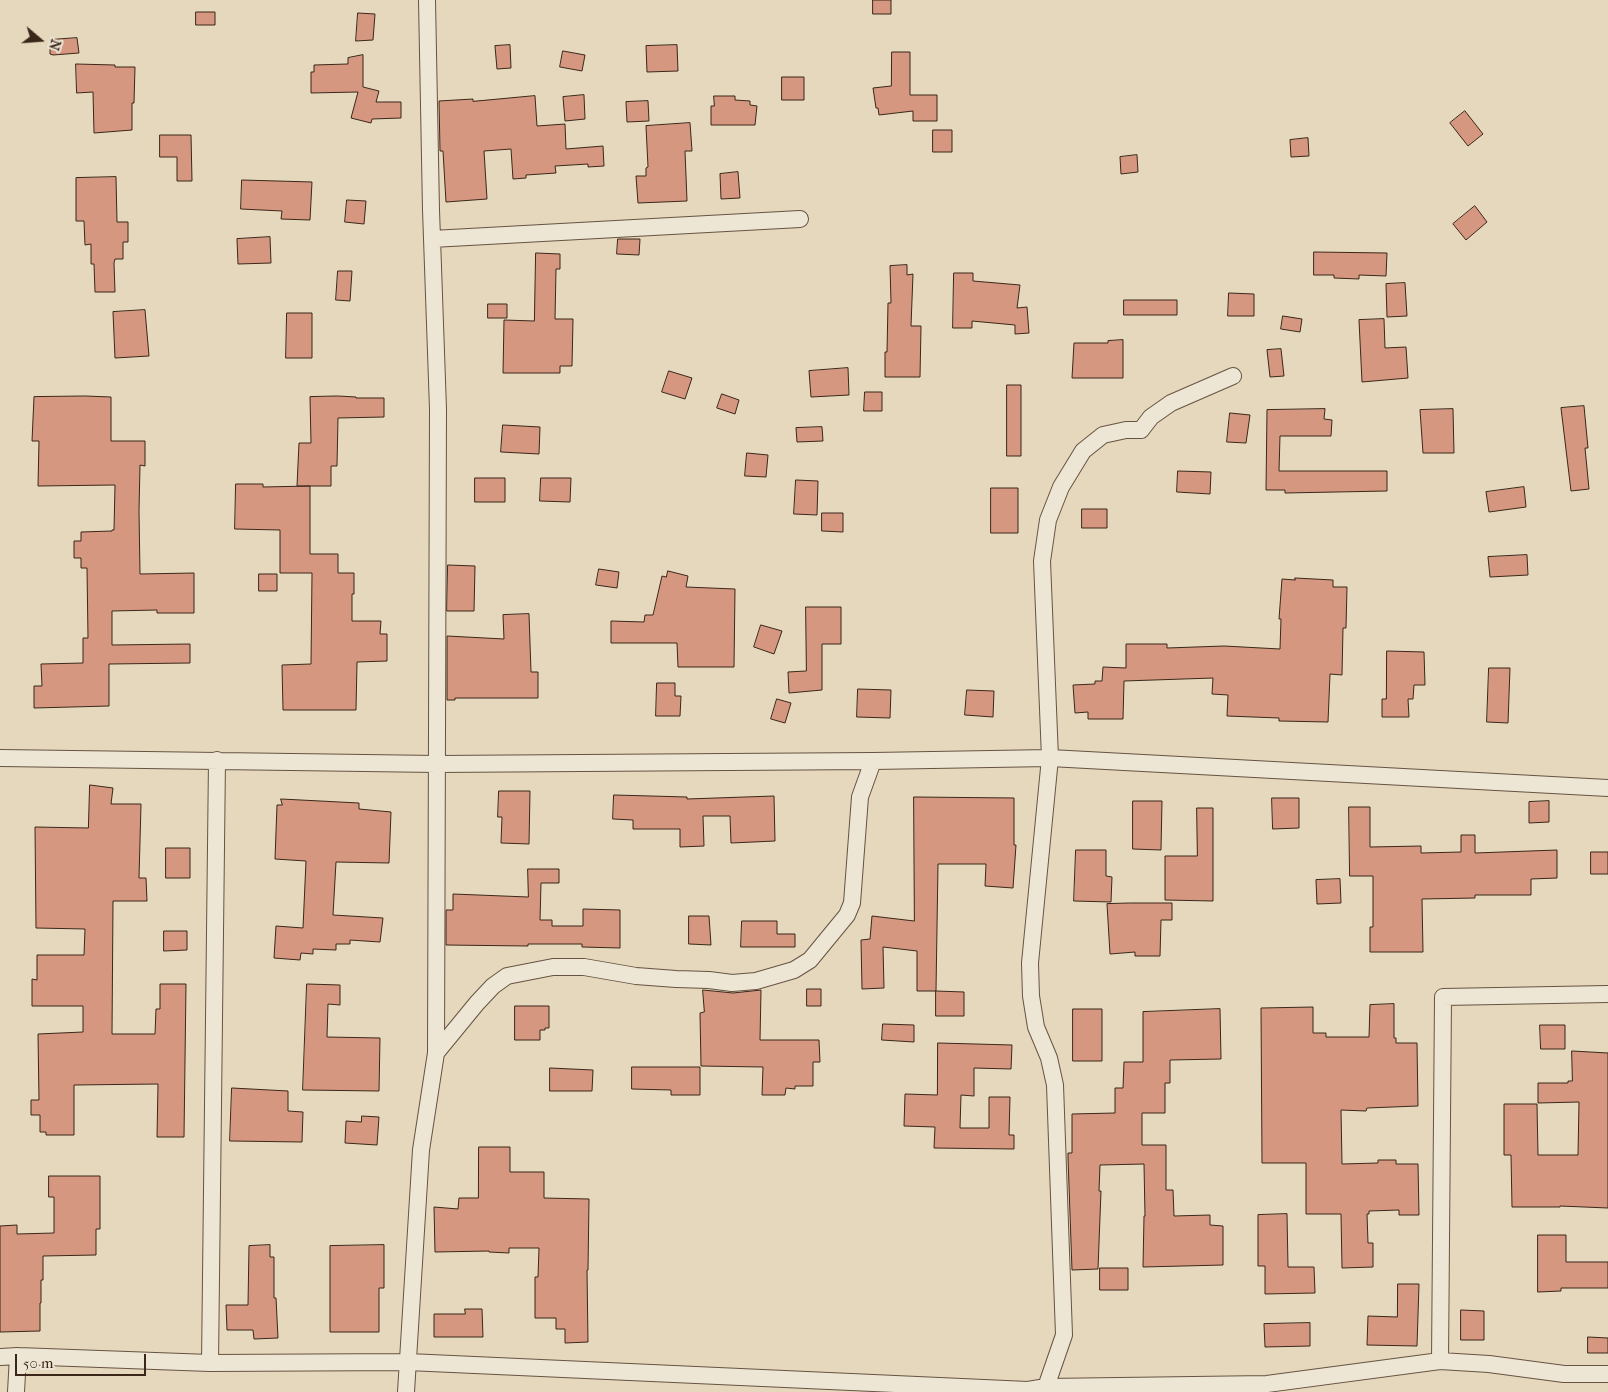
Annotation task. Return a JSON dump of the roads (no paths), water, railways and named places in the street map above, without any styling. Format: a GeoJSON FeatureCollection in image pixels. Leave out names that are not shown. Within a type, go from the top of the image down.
{"type":"FeatureCollection","features":[{"type":"Feature","properties":{"kind":"street"},"geometry":{"type":"LineString","coordinates":[[406,1392],[421,1150],[436,1053],[438,409],[427,0]]}},
{"type":"Feature","properties":{"kind":"street"},"geometry":{"type":"LineString","coordinates":[[432,239],[800,219]]}},
{"type":"Feature","properties":{"kind":"street"},"geometry":{"type":"LineString","coordinates":[[1046,1387],[1064,1335],[1055,1085],[1049,1058],[1036,1027],[1031,996],[1030,963],[1050,758],[1042,561],[1048,520],[1062,487],[1083,451],[1103,434],[1126,430],[1141,430],[1152,417],[1171,403],[1233,376]]}},
{"type":"Feature","properties":{"kind":"street"},"geometry":{"type":"LineString","coordinates":[[0,758],[437,764],[1050,758],[1608,788]]}},
{"type":"Feature","properties":{"kind":"street"},"geometry":{"type":"LineString","coordinates":[[210,1363],[217,760]]}},
{"type":"Feature","properties":{"kind":"street"},"geometry":{"type":"LineString","coordinates":[[436,1053],[477,1003],[493,986],[508,976],[553,968],[584,967],[636,976],[732,983],[756,981],[794,970],[810,960],[847,915],[852,903],[860,797],[873,761]]}},
{"type":"Feature","properties":{"kind":"street"},"geometry":{"type":"LineString","coordinates":[[1440,1361],[1443,997],[1608,994]]}},
{"type":"Feature","properties":{"kind":"street"},"geometry":{"type":"LineString","coordinates":[[16,1392],[18,1356]]}},
{"type":"Feature","properties":{"kind":"street"},"geometry":{"type":"LineString","coordinates":[[0,1357],[18,1356],[210,1363],[408,1362],[1028,1391],[1046,1387],[1267,1388],[1440,1361],[1489,1364],[1564,1374],[1608,1374]]}}]}
